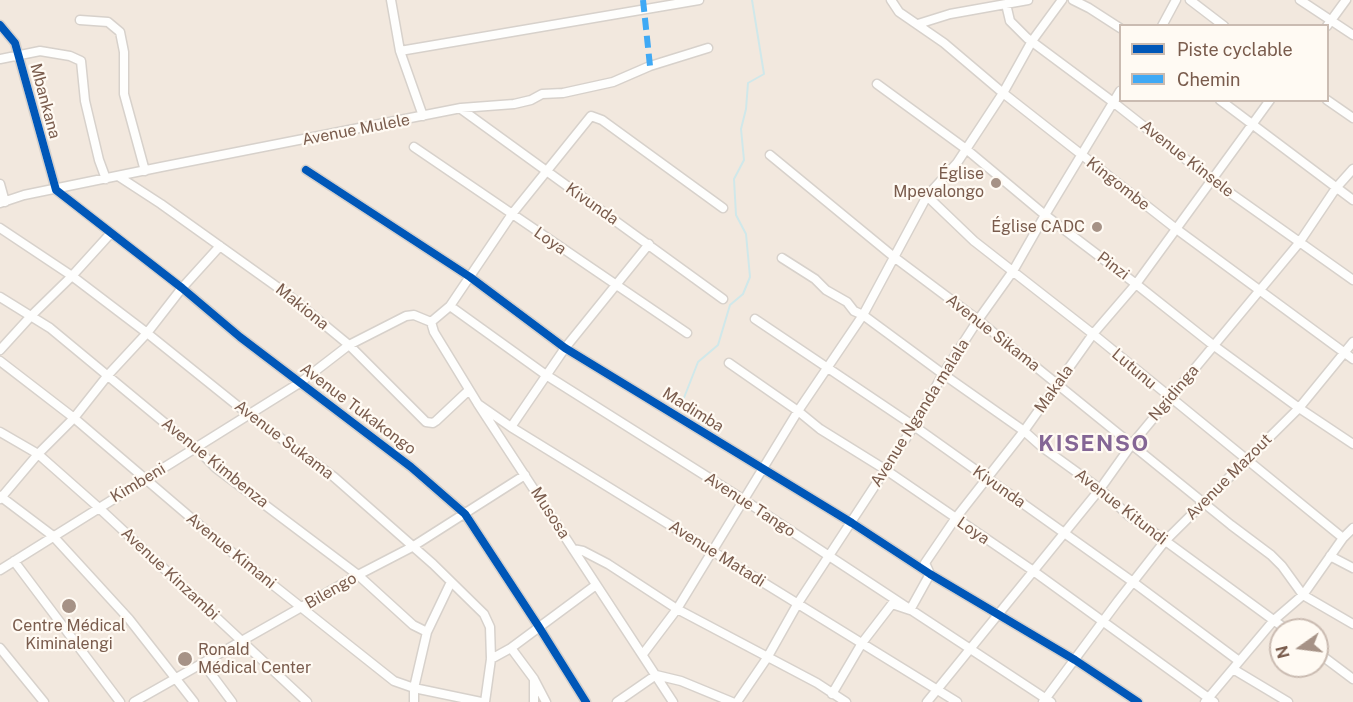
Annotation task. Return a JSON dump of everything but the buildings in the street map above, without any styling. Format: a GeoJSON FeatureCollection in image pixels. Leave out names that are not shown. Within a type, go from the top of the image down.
{"type":"FeatureCollection","features":[{"type":"Feature","properties":{"kind":"street"},"geometry":{"type":"LineString","coordinates":[[392,0],[400,51],[423,116]]}},
{"type":"Feature","properties":{"kind":"street"},"geometry":{"type":"LineString","coordinates":[[400,51],[699,0]]}},
{"type":"Feature","properties":{"kind":"street","name":"Kingombe"},"geometry":{"type":"LineString","coordinates":[[891,0],[899,12],[944,43],[1081,155],[1175,228],[1349,356]]}},
{"type":"Feature","properties":{"kind":"street"},"geometry":{"type":"LineString","coordinates":[[918,24],[950,14],[1029,0]]}},
{"type":"Feature","properties":{"kind":"street"},"geometry":{"type":"LineString","coordinates":[[643,654],[677,609],[798,411],[863,315],[927,196],[947,176],[966,149],[1003,93],[1032,41],[1062,0]]}},
{"type":"Feature","properties":{"kind":"street"},"geometry":{"type":"LineString","coordinates":[[1073,0],[1119,27]]}},
{"type":"Feature","properties":{"kind":"street"},"geometry":{"type":"LineString","coordinates":[[1163,24],[1176,0]]}},
{"type":"Feature","properties":{"kind":"street"},"geometry":{"type":"LineString","coordinates":[[1190,0],[1221,24]]}},
{"type":"Feature","properties":{"kind":"street"},"geometry":{"type":"LineString","coordinates":[[1300,0],[1329,23],[1353,35]]}},
{"type":"Feature","properties":{"kind":"street"},"geometry":{"type":"LineString","coordinates":[[1329,23],[1346,0]]}},
{"type":"Feature","properties":{"kind":"street","name":"Avenue Kinsele"},"geometry":{"type":"LineString","coordinates":[[1006,4],[1012,24],[1032,41],[1212,180],[1353,280]]}},
{"type":"Feature","properties":{"kind":"street"},"geometry":{"type":"LineString","coordinates":[[80,20],[108,22],[120,32],[124,52],[124,94],[145,171]]}},
{"type":"Feature","properties":{"kind":"street","name":"Mbankana"},"geometry":{"type":"LineString","coordinates":[[0,25],[15,43],[56,190]]}},
{"type":"Feature","properties":{"kind":"street","name":"Avenue Mulele"},"geometry":{"type":"LineString","coordinates":[[3,203],[24,195],[460,108],[514,104],[531,100],[542,94],[570,92],[613,82],[650,66],[708,48]]}},
{"type":"Feature","properties":{"kind":"street"},"geometry":{"type":"LineString","coordinates":[[0,59],[48,52],[70,56],[81,61],[86,101],[99,160],[106,179]]}},
{"type":"Feature","properties":{"kind":"street","name":"Pinzi"},"geometry":{"type":"LineString","coordinates":[[877,84],[966,149],[1045,215],[1214,345],[1299,408],[1353,444]]}},
{"type":"Feature","properties":{"kind":"street","name":"Avenue Nganda malala"},"geometry":{"type":"LineString","coordinates":[[737,702],[767,658],[798,603],[914,426],[943,374],[1013,271],[1119,93]]}},
{"type":"Feature","properties":{"kind":"street"},"geometry":{"type":"LineString","coordinates":[[1329,101],[1353,118]]}},
{"type":"Feature","properties":{"kind":"street"},"geometry":{"type":"LineString","coordinates":[[1223,102],[1353,200]]}},
{"type":"Feature","properties":{"kind":"street","name":"Makala"},"geometry":{"type":"LineString","coordinates":[[910,610],[930,574],[925,563],[955,519],[1024,431],[1093,334],[1136,284],[1269,102]]}},
{"type":"Feature","properties":{"kind":"street","name":"Kivunda"},"geometry":{"type":"LineString","coordinates":[[460,108],[723,299]]}},
{"type":"Feature","properties":{"kind":"street"},"geometry":{"type":"LineString","coordinates":[[431,322],[450,306],[512,214],[591,116],[602,120],[723,208]]}},
{"type":"Feature","properties":{"kind":"street","name":"Loya"},"geometry":{"type":"LineString","coordinates":[[414,147],[687,333]]}},
{"type":"Feature","properties":{"kind":"street","name":"Avenue Sikama"},"geometry":{"type":"LineString","coordinates":[[770,155],[894,257],[978,320],[1271,555],[1303,595],[1353,624]]}},
{"type":"Feature","properties":{"kind":"street","name":"Ngidinga"},"geometry":{"type":"LineString","coordinates":[[927,702],[1100,489],[1132,444],[1299,243],[1336,188],[1353,168]]}},
{"type":"Feature","properties":{"kind":"street","name":"Madimba"},"geometry":{"type":"LineString","coordinates":[[306,170],[470,277],[565,348],[852,523],[930,574],[998,613],[1138,702]]}},
{"type":"Feature","properties":{"kind":"street","name":"Makiona"},"geometry":{"type":"LineString","coordinates":[[118,177],[162,204],[287,294],[350,345],[430,423],[436,421],[469,390]]}},
{"type":"Feature","properties":{"kind":"street"},"geometry":{"type":"LineString","coordinates":[[0,184],[3,203]]}},
{"type":"Feature","properties":{"kind":"street","name":"Avenue Tukakongo"},"geometry":{"type":"LineString","coordinates":[[56,190],[182,288],[240,337],[411,467],[465,514],[586,702]]}},
{"type":"Feature","properties":{"kind":"street","name":"Lutunu"},"geometry":{"type":"LineString","coordinates":[[927,196],[974,241],[1093,334],[1343,538]]}},
{"type":"Feature","properties":{"kind":"street","name":"Avenue Sukama"},"geometry":{"type":"LineString","coordinates":[[0,228],[72,276],[249,415],[334,477],[433,564],[484,614],[490,627],[491,659],[483,702]]}},
{"type":"Feature","properties":{"kind":"street"},"geometry":{"type":"LineString","coordinates":[[0,350],[111,233]]}},
{"type":"Feature","properties":{"kind":"street"},"geometry":{"type":"LineString","coordinates":[[511,427],[565,348],[649,244]]}},
{"type":"Feature","properties":{"kind":"street"},"geometry":{"type":"LineString","coordinates":[[194,702],[129,619],[53,536],[0,497],[74,418],[108,375],[147,333],[182,288],[220,246]]}},
{"type":"Feature","properties":{"kind":"street","name":"Avenue Kitundi"},"geometry":{"type":"LineString","coordinates":[[782,258],[815,279],[826,290],[847,302],[854,311],[863,315],[1024,431],[1100,489],[1129,516],[1270,618]]}},
{"type":"Feature","properties":{"kind":"street","name":"Avenue Kimbenza"},"geometry":{"type":"LineString","coordinates":[[0,297],[50,328],[216,468],[358,575],[413,625],[427,632]]}},
{"type":"Feature","properties":{"kind":"street","name":"Avenue Tango"},"geometry":{"type":"LineString","coordinates":[[450,306],[546,375],[744,500],[972,649],[1047,701]]}},
{"type":"Feature","properties":{"kind":"street","name":"Kimbeni"},"geometry":{"type":"LineString","coordinates":[[1,568],[301,382],[350,345],[406,316],[414,315],[431,322]]}},
{"type":"Feature","properties":{"kind":"street","name":"Kivunda"},"geometry":{"type":"LineString","coordinates":[[755,319],[914,426],[1064,532],[1239,661]]}},
{"type":"Feature","properties":{"kind":"street","name":"Musosa"},"geometry":{"type":"LineString","coordinates":[[431,322],[434,332],[469,390],[673,702]]}},
{"type":"Feature","properties":{"kind":"street","name":"Avenue Mazout"},"geometry":{"type":"LineString","coordinates":[[1047,701],[1074,660],[1165,541],[1349,356],[1353,342]]}},
{"type":"Feature","properties":{"kind":"street","name":"Avenue Kimani"},"geometry":{"type":"LineString","coordinates":[[0,362],[74,418],[224,546],[394,681],[414,688],[483,702]]}},
{"type":"Feature","properties":{"kind":"street","name":"Loya"},"geometry":{"type":"LineString","coordinates":[[729,363],[820,429],[886,470],[1032,570],[1209,700]]}},
{"type":"Feature","properties":{"kind":"street","name":"Avenue Matadi"},"geometry":{"type":"LineString","coordinates":[[478,404],[511,427],[957,702]]}},
{"type":"Feature","properties":{"kind":"street","name":"Avenue Kinzambi"},"geometry":{"type":"LineString","coordinates":[[0,432],[38,454],[307,702]]}},
{"type":"Feature","properties":{"kind":"street","name":"Bilengo"},"geometry":{"type":"LineString","coordinates":[[135,702],[358,575],[412,547],[525,476]]}},
{"type":"Feature","properties":{"kind":"street"},"geometry":{"type":"LineString","coordinates":[[1277,618],[1303,595],[1343,538],[1353,528]]}},
{"type":"Feature","properties":{"kind":"street"},"geometry":{"type":"LineString","coordinates":[[573,549],[583,551],[608,564],[677,609],[817,683],[846,702]]}},
{"type":"Feature","properties":{"kind":"street"},"geometry":{"type":"LineString","coordinates":[[1330,556],[1353,568]]}},
{"type":"Feature","properties":{"kind":"street"},"geometry":{"type":"LineString","coordinates":[[14,561],[120,702]]}},
{"type":"Feature","properties":{"kind":"street"},"geometry":{"type":"LineString","coordinates":[[414,702],[414,688],[427,632],[451,582]]}},
{"type":"Feature","properties":{"kind":"street"},"geometry":{"type":"LineString","coordinates":[[491,659],[511,648],[596,585]]}},
{"type":"Feature","properties":{"kind":"street"},"geometry":{"type":"LineString","coordinates":[[831,694],[862,643],[892,604],[910,610]]}},
{"type":"Feature","properties":{"kind":"street"},"geometry":{"type":"LineString","coordinates":[[1209,700],[1269,627]]}},
{"type":"Feature","properties":{"kind":"street"},"geometry":{"type":"LineString","coordinates":[[0,648],[44,702]]}},
{"type":"Feature","properties":{"kind":"street"},"geometry":{"type":"LineString","coordinates":[[511,648],[534,679],[546,702]]}},
{"type":"Feature","properties":{"kind":"street"},"geometry":{"type":"LineString","coordinates":[[1329,661],[1353,679]]}},
{"type":"Feature","properties":{"kind":"street"},"geometry":{"type":"LineString","coordinates":[[203,663],[232,702]]}},
{"type":"Feature","properties":{"kind":"street"},"geometry":{"type":"LineString","coordinates":[[1233,669],[1288,702]]}},
{"type":"Feature","properties":{"kind":"street"},"geometry":{"type":"LineString","coordinates":[[617,702],[656,675],[681,681],[732,702]]}},
{"type":"Feature","properties":{"kind":"street"},"geometry":{"type":"LineString","coordinates":[[534,679],[534,702]]}},
{"type":"Feature","properties":{"kind":"shaded area"},"geometry":{"type":"Polygon","coordinates":[[[0,0],[1353,0],[1353,702],[0,702],[0,0]]]}},
{"type":"Feature","properties":{"kind":"waterway"},"geometry":{"type":"LineString","coordinates":[[680,408],[698,362],[718,345],[730,305],[743,294],[750,277],[746,234],[736,215],[734,179],[744,160],[741,129],[746,109],[748,83],[764,74],[752,0]]}},
{"type":"Feature","properties":{"kind":"marked path"},"geometry":{"type":"LineString","coordinates":[[643,0],[650,66]]}},
{"type":"Feature","properties":{"kind":"cycle path"},"geometry":{"type":"LineString","coordinates":[[0,25],[15,43],[56,190],[182,288],[240,337],[411,467],[465,514],[586,702]]}},
{"type":"Feature","properties":{"kind":"cycle path"},"geometry":{"type":"LineString","coordinates":[[306,170],[470,277],[565,348],[852,523],[930,574],[1075,660],[1138,702]]}},
{"type":"Feature","properties":{"kind":"place","name":"Église Mpevalongo"},"geometry":{"type":"Point","coordinates":[996,183]}},
{"type":"Feature","properties":{"kind":"place","name":"Église CADC"},"geometry":{"type":"Point","coordinates":[1097,227]}},
{"type":"Feature","properties":{"kind":"place","name":"Centre Médical Kiminalengi"},"geometry":{"type":"Point","coordinates":[69,606]}},
{"type":"Feature","properties":{"kind":"place","name":"Ronald Médical Center"},"geometry":{"type":"Point","coordinates":[185,659]}},
{"type":"Feature","properties":{"kind":"district","name":"KISENSO"},"geometry":{"type":"Point","coordinates":[1094,444]}}]}
